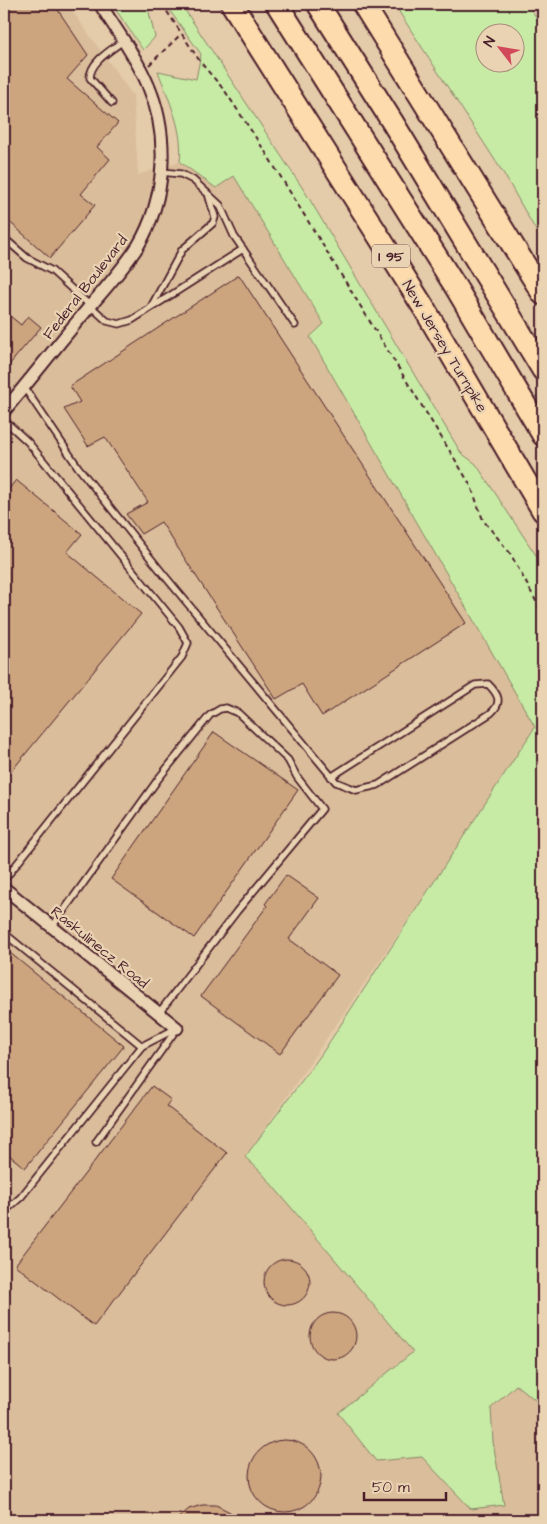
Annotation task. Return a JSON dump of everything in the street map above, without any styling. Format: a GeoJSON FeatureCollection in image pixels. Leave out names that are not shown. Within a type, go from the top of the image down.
{"type":"FeatureCollection","features":[{"type":"Feature","properties":{"kind":"highway","name":"New Jersey Turnpike"},"geometry":{"type":"LineString","coordinates":[[232,4],[424,308],[543,512]]}},
{"type":"Feature","properties":{"kind":"highway","name":"I 95"},"geometry":{"type":"LineString","coordinates":[[277,4],[456,286],[543,436]]}},
{"type":"Feature","properties":{"kind":"highway"},"geometry":{"type":"LineString","coordinates":[[318,4],[394,123],[543,370]]}},
{"type":"Feature","properties":{"kind":"highway"},"geometry":{"type":"LineString","coordinates":[[362,4],[543,294]]}},
{"type":"Feature","properties":{"kind":"street","name":"Federal Boulevard"},"geometry":{"type":"LineString","coordinates":[[4,411],[138,246],[152,214],[162,172],[162,144],[151,93],[142,71],[100,4]]}},
{"type":"Feature","properties":{"kind":"street","name":"Raskulinecz Road"},"geometry":{"type":"LineString","coordinates":[[4,888],[177,1028]]}},
{"type":"Feature","properties":{"kind":"lane"},"geometry":{"type":"LineString","coordinates":[[112,103],[90,78],[90,72],[104,55],[123,41]]}},
{"type":"Feature","properties":{"kind":"lane"},"geometry":{"type":"LineString","coordinates":[[162,172],[181,174],[194,180],[220,205],[234,236],[295,325]]}},
{"type":"Feature","properties":{"kind":"lane"},"geometry":{"type":"LineString","coordinates":[[151,307],[182,250],[213,223],[215,217],[207,193]]}},
{"type":"Feature","properties":{"kind":"lane"},"geometry":{"type":"LineString","coordinates":[[4,238],[27,258],[52,271],[111,324],[132,320],[243,248]]}},
{"type":"Feature","properties":{"kind":"lane"},"geometry":{"type":"LineString","coordinates":[[24,387],[78,468],[331,777],[345,787],[356,790],[378,785],[491,713],[499,703],[499,698],[488,684],[474,685],[331,777]]}},
{"type":"Feature","properties":{"kind":"lane"},"geometry":{"type":"LineString","coordinates":[[4,420],[40,457],[179,627],[188,643],[182,658],[4,880]]}},
{"type":"Feature","properties":{"kind":"lane"},"geometry":{"type":"LineString","coordinates":[[52,928],[159,778],[210,715],[226,708],[238,713],[288,760],[297,777],[322,809],[237,911],[159,1014]]}},
{"type":"Feature","properties":{"kind":"lane"},"geometry":{"type":"LineString","coordinates":[[4,933],[142,1046]]}},
{"type":"Feature","properties":{"kind":"lane"},"geometry":{"type":"LineString","coordinates":[[4,1212],[21,1197],[142,1046],[177,1028]]}},
{"type":"Feature","properties":{"kind":"lane"},"geometry":{"type":"LineString","coordinates":[[96,1142],[177,1028]]}},
{"type":"Feature","properties":{"kind":"path"},"geometry":{"type":"LineString","coordinates":[[162,4],[201,63],[225,91],[266,154],[459,466],[470,486],[483,520],[510,553],[543,614]]}},
{"type":"Feature","properties":{"kind":"path"},"geometry":{"type":"LineString","coordinates":[[142,71],[181,34]]}},
{"type":"Feature","properties":{"kind":"shaded area"},"geometry":{"type":"Polygon","coordinates":[[[4,4],[67,4],[133,96],[138,175],[180,162],[216,188],[233,175],[324,324],[310,337],[535,727],[427,892],[245,1157],[250,1161],[543,1105],[543,1520],[4,1520],[4,4]]]}},
{"type":"Feature","properties":{"kind":"green space"},"geometry":{"type":"Polygon","coordinates":[[[112,4],[147,4],[155,37],[143,50],[112,4]]]}},
{"type":"Feature","properties":{"kind":"green space"},"geometry":{"type":"Polygon","coordinates":[[[165,4],[181,4],[307,195],[461,453],[476,464],[543,566],[543,1406],[516,1385],[491,1408],[493,1442],[504,1505],[471,1509],[422,1457],[376,1461],[338,1413],[413,1352],[262,1173],[245,1157],[321,1055],[535,727],[310,337],[324,324],[234,176],[216,188],[180,162],[181,150],[178,127],[158,71],[196,79],[201,54],[165,4]]]}},
{"type":"Feature","properties":{"kind":"green space"},"geometry":{"type":"Polygon","coordinates":[[[394,4],[527,4],[543,27],[543,243],[504,174],[394,4]]]}},
{"type":"Feature","properties":{"kind":"building"},"geometry":{"type":"Polygon","coordinates":[[[4,4],[54,4],[88,55],[67,79],[118,123],[97,147],[110,159],[81,194],[95,205],[50,258],[4,217],[4,4]]]}},
{"type":"Feature","properties":{"kind":"building"},"geometry":{"type":"Polygon","coordinates":[[[239,275],[466,623],[322,716],[302,684],[276,699],[161,522],[141,534],[126,514],[148,502],[105,437],[88,446],[64,409],[80,402],[70,386],[239,275]]]}},
{"type":"Feature","properties":{"kind":"building"},"geometry":{"type":"Polygon","coordinates":[[[4,311],[21,325],[28,316],[41,327],[4,371],[4,311]]]}},
{"type":"Feature","properties":{"kind":"building"},"geometry":{"type":"Polygon","coordinates":[[[16,480],[82,534],[67,552],[141,614],[4,780],[4,495],[16,480]]]}},
{"type":"Feature","properties":{"kind":"building"},"geometry":{"type":"Polygon","coordinates":[[[214,732],[298,790],[194,938],[111,879],[214,732]]]}},
{"type":"Feature","properties":{"kind":"building"},"geometry":{"type":"Polygon","coordinates":[[[286,875],[319,898],[289,939],[338,975],[280,1054],[201,996],[267,906],[265,904],[286,875]]]}},
{"type":"Feature","properties":{"kind":"building"},"geometry":{"type":"Polygon","coordinates":[[[4,948],[124,1046],[25,1168],[4,1151],[4,948]]]}},
{"type":"Feature","properties":{"kind":"building"},"geometry":{"type":"Polygon","coordinates":[[[152,1086],[171,1100],[166,1106],[227,1153],[94,1326],[15,1265],[152,1086]]]}},
{"type":"Feature","properties":{"kind":"building"},"geometry":{"type":"Polygon","coordinates":[[[283,1259],[291,1259],[300,1263],[306,1269],[310,1282],[306,1295],[300,1301],[291,1305],[283,1305],[274,1301],[268,1295],[264,1286],[264,1278],[268,1269],[274,1263],[283,1259]]]}},
{"type":"Feature","properties":{"kind":"building"},"geometry":{"type":"Polygon","coordinates":[[[328,1313],[338,1313],[352,1323],[356,1336],[352,1349],[346,1355],[338,1359],[328,1359],[314,1349],[310,1341],[310,1331],[320,1317],[328,1313]]]}},
{"type":"Feature","properties":{"kind":"building"},"geometry":{"type":"Polygon","coordinates":[[[285,1440],[299,1443],[311,1450],[318,1462],[321,1476],[318,1490],[311,1502],[299,1509],[285,1512],[271,1509],[259,1502],[252,1490],[249,1476],[252,1462],[259,1450],[271,1443],[285,1440]]]}},
{"type":"Feature","properties":{"kind":"building"},"geometry":{"type":"Polygon","coordinates":[[[202,1505],[216,1505],[230,1512],[237,1520],[176,1520],[189,1509],[202,1505]]]}}]}
